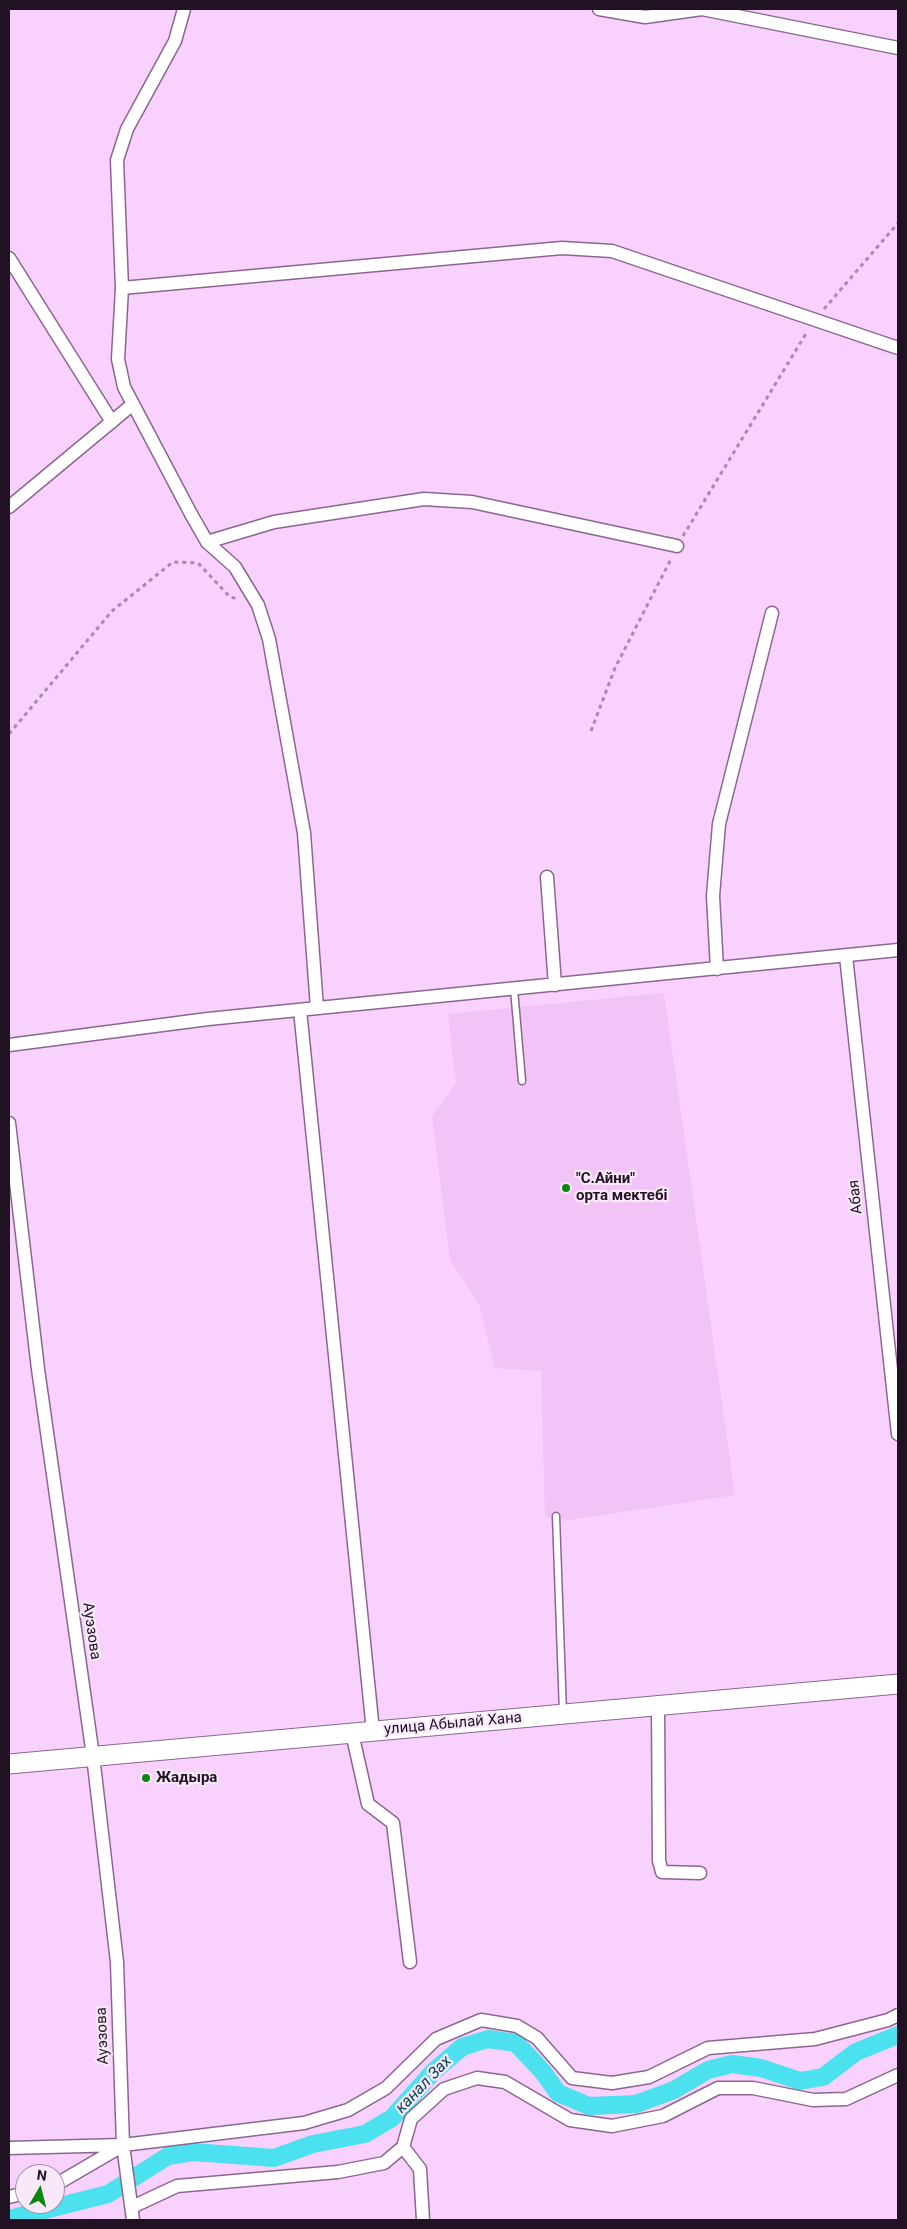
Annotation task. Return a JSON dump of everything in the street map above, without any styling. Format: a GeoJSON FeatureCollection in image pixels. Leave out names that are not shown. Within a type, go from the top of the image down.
{"type":"FeatureCollection","features":[{"type":"Feature","properties":{"kind":"main road","name":"улица Абылай Хана"},"geometry":{"type":"LineString","coordinates":[[9,1764],[898,1684]]}},
{"type":"Feature","properties":{"kind":"street"},"geometry":{"type":"LineString","coordinates":[[184,9],[175,41],[127,129],[117,160],[122,288],[118,359],[124,387],[207,542],[234,567],[258,605],[269,639],[304,833],[317,1008]]}},
{"type":"Feature","properties":{"kind":"street"},"geometry":{"type":"LineString","coordinates":[[600,9],[645,16],[702,9],[898,48]]}},
{"type":"Feature","properties":{"kind":"street"},"geometry":{"type":"LineString","coordinates":[[122,288],[562,248],[612,251],[898,348]]}},
{"type":"Feature","properties":{"kind":"street"},"geometry":{"type":"LineString","coordinates":[[9,258],[112,422]]}},
{"type":"Feature","properties":{"kind":"street"},"geometry":{"type":"LineString","coordinates":[[9,507],[133,404]]}},
{"type":"Feature","properties":{"kind":"street"},"geometry":{"type":"LineString","coordinates":[[207,542],[274,522],[424,499],[472,502],[677,546]]}},
{"type":"Feature","properties":{"kind":"street"},"geometry":{"type":"LineString","coordinates":[[717,969],[713,896],[719,824],[772,613]]}},
{"type":"Feature","properties":{"kind":"street"},"geometry":{"type":"LineString","coordinates":[[547,877],[556,985]]}},
{"type":"Feature","properties":{"kind":"street"},"geometry":{"type":"LineString","coordinates":[[9,1045],[208,1019],[898,950]]}},
{"type":"Feature","properties":{"kind":"street","name":"Абая"},"geometry":{"type":"LineString","coordinates":[[846,956],[898,1434]]}},
{"type":"Feature","properties":{"kind":"street"},"geometry":{"type":"LineString","coordinates":[[300,1010],[372,1732]]}},
{"type":"Feature","properties":{"kind":"street","name":"Ауэзова"},"geometry":{"type":"LineString","coordinates":[[9,1123],[38,1369],[93,1756],[117,1962],[124,2145],[132,2206]]}},
{"type":"Feature","properties":{"kind":"street"},"geometry":{"type":"LineString","coordinates":[[658,1706],[660,1866],[662,1872],[700,1873]]}},
{"type":"Feature","properties":{"kind":"street"},"geometry":{"type":"LineString","coordinates":[[352,1733],[368,1804],[393,1823],[410,1962]]}},
{"type":"Feature","properties":{"kind":"street"},"geometry":{"type":"LineString","coordinates":[[9,2148],[124,2145],[304,2123],[348,2110],[386,2088],[436,2039],[481,2020],[517,2026],[537,2038],[572,2078],[612,2083],[649,2077],[708,2048],[816,2038],[888,2020],[898,2015]]}},
{"type":"Feature","properties":{"kind":"street"},"geometry":{"type":"LineString","coordinates":[[134,2220],[132,2206],[177,2186],[338,2172],[384,2163],[403,2147],[411,2119],[444,2089],[477,2078],[505,2082],[570,2120],[612,2126],[663,2116],[718,2088],[753,2088],[813,2100],[846,2099],[898,2075]]}},
{"type":"Feature","properties":{"kind":"street"},"geometry":{"type":"LineString","coordinates":[[65,2179],[124,2145]]}},
{"type":"Feature","properties":{"kind":"street"},"geometry":{"type":"LineString","coordinates":[[403,2147],[420,2168],[423,2220]]}},
{"type":"Feature","properties":{"kind":"lane"},"geometry":{"type":"LineString","coordinates":[[514,989],[522,1081]]}},
{"type":"Feature","properties":{"kind":"lane"},"geometry":{"type":"LineString","coordinates":[[556,1516],[563,1714]]}},
{"type":"Feature","properties":{"kind":"path"},"geometry":{"type":"LineString","coordinates":[[591,730],[615,668],[677,546],[815,320],[898,223]]}},
{"type":"Feature","properties":{"kind":"path"},"geometry":{"type":"LineString","coordinates":[[9,734],[112,611],[173,562],[198,564],[230,597],[258,605]]}},
{"type":"Feature","properties":{"kind":"shaded area","name":"\"С.Айни\" орта мектебі"},"geometry":{"type":"Polygon","coordinates":[[[664,993],[735,1495],[569,1520],[545,1517],[541,1371],[495,1368],[479,1304],[450,1260],[432,1116],[456,1083],[448,1014],[664,993]]]}},
{"type":"Feature","properties":{"kind":"waterway","name":"канал Зах"},"geometry":{"type":"LineString","coordinates":[[9,2219],[108,2194],[168,2156],[193,2152],[274,2158],[313,2144],[365,2134],[392,2118],[433,2072],[462,2047],[488,2039],[516,2043],[543,2072],[558,2093],[589,2106],[636,2104],[674,2090],[708,2070],[732,2064],[761,2068],[800,2081],[823,2077],[856,2052],[898,2035]]}},
{"type":"Feature","properties":{"kind":"place","name":"\"С.Айни\" орта мектебі"},"geometry":{"type":"Point","coordinates":[566,1188]}},
{"type":"Feature","properties":{"kind":"place","name":"Жадыра"},"geometry":{"type":"Point","coordinates":[146,1778]}}]}
